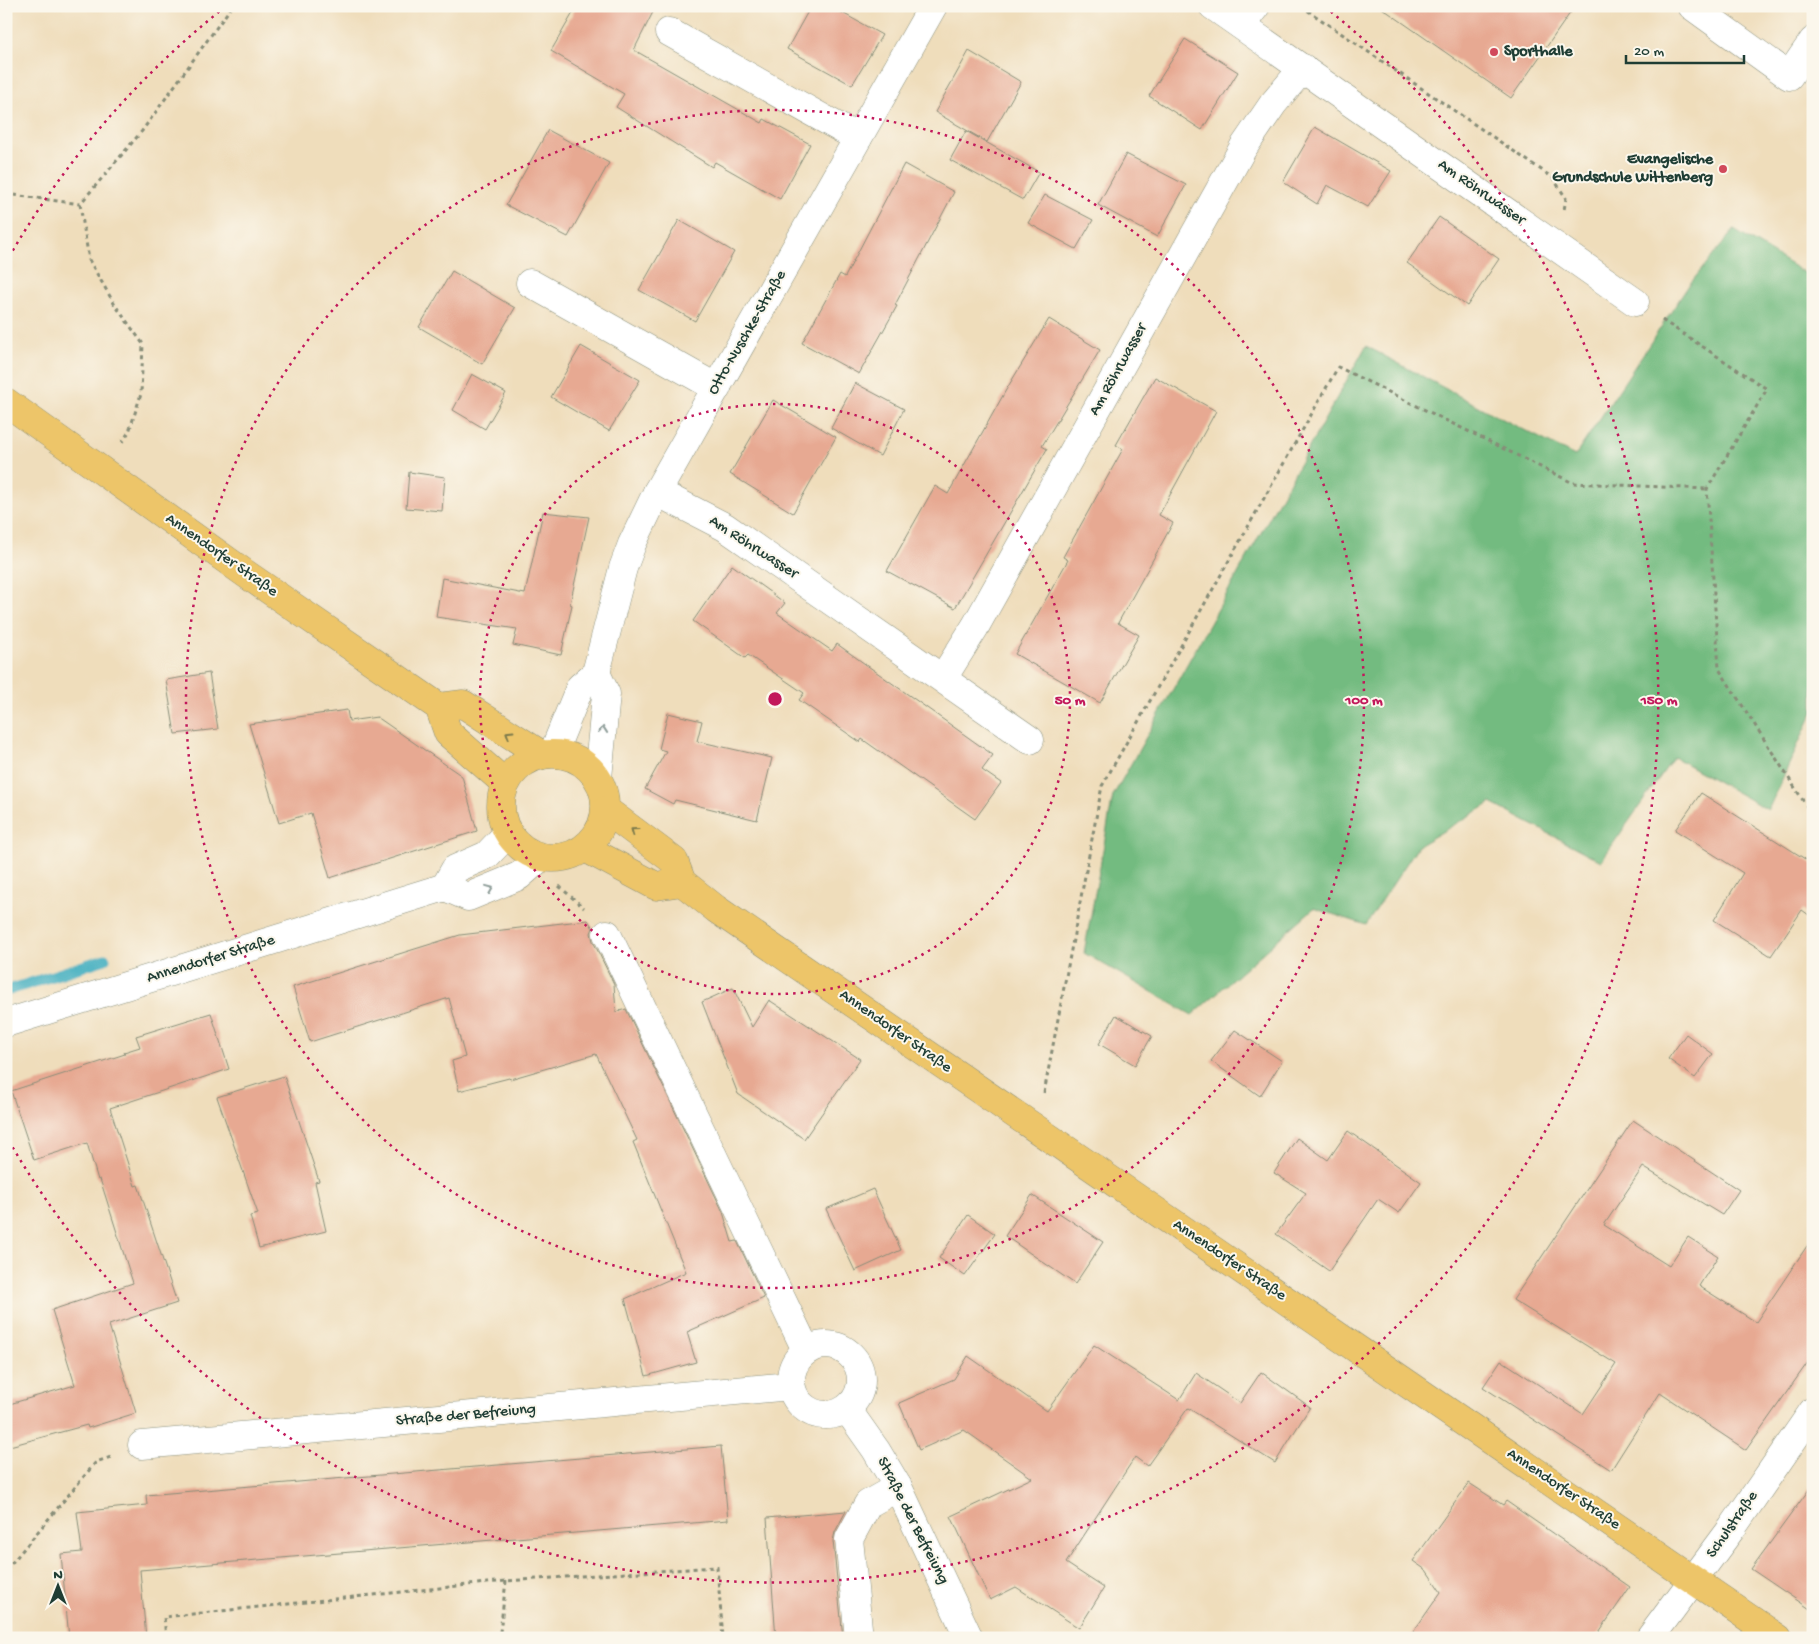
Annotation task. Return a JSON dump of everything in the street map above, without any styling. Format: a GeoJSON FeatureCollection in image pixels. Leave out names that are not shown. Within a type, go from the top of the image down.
{"type":"FeatureCollection","features":[{"type":"Feature","properties":{"kind":"main road","name":"Annendorfer Straße"},"geometry":{"type":"LineString","coordinates":[[6,402],[246,574],[439,707]]}},
{"type":"Feature","properties":{"kind":"main road"},"geometry":{"type":"LineString","coordinates":[[505,784],[448,733],[439,707],[463,704],[547,754]]}},
{"type":"Feature","properties":{"kind":"main road"},"geometry":{"type":"LineString","coordinates":[[547,754],[574,757],[592,770],[598,778],[603,788],[606,810],[600,831],[585,848],[573,855],[561,858],[540,857],[522,848],[508,833],[503,822],[501,809],[505,784],[520,765],[531,758],[547,754]]}},
{"type":"Feature","properties":{"kind":"main road","name":"Annendorfer Straße"},"geometry":{"type":"LineString","coordinates":[[606,810],[674,861],[682,882],[716,909],[1778,1638]]}},
{"type":"Feature","properties":{"kind":"main road"},"geometry":{"type":"LineString","coordinates":[[585,848],[656,886],[682,882]]}},
{"type":"Feature","properties":{"kind":"street","name":"Otto-Nuschke-Straße"},"geometry":{"type":"LineString","coordinates":[[596,673],[623,568],[632,544],[657,492],[933,6]]}},
{"type":"Feature","properties":{"kind":"street","name":"Am Röhrwasser"},"geometry":{"type":"LineString","coordinates":[[1213,6],[1248,16],[1303,68],[1634,302]]}},
{"type":"Feature","properties":{"kind":"street"},"geometry":{"type":"LineString","coordinates":[[1692,6],[1789,76],[1813,41]]}},
{"type":"Feature","properties":{"kind":"street"},"geometry":{"type":"LineString","coordinates":[[669,32],[858,138]]}},
{"type":"Feature","properties":{"kind":"street","name":"Am Röhrwasser"},"geometry":{"type":"LineString","coordinates":[[943,678],[975,627],[1244,148],[1273,104],[1303,68]]}},
{"type":"Feature","properties":{"kind":"street"},"geometry":{"type":"LineString","coordinates":[[530,283],[716,388]]}},
{"type":"Feature","properties":{"kind":"street","name":"Am Röhrwasser"},"geometry":{"type":"LineString","coordinates":[[657,492],[725,526],[1030,740]]}},
{"type":"Feature","properties":{"kind":"street"},"geometry":{"type":"LineString","coordinates":[[547,754],[580,687],[596,673],[606,694],[598,778]]}},
{"type":"Feature","properties":{"kind":"street"},"geometry":{"type":"LineString","coordinates":[[508,833],[486,855],[455,869],[445,887],[468,897],[519,876],[540,857]]}},
{"type":"Feature","properties":{"kind":"street","name":"Annendorfer Straße"},"geometry":{"type":"LineString","coordinates":[[6,1023],[445,887]]}},
{"type":"Feature","properties":{"kind":"street"},"geometry":{"type":"LineString","coordinates":[[607,934],[806,1350]]}},
{"type":"Feature","properties":{"kind":"street"},"geometry":{"type":"LineString","coordinates":[[821,1345],[838,1346],[855,1360],[860,1369],[860,1391],[847,1409],[836,1414],[824,1415],[813,1413],[802,1407],[795,1398],[790,1376],[793,1366],[806,1350],[821,1345]]}},
{"type":"Feature","properties":{"kind":"street","name":"Straße der Befreiung"},"geometry":{"type":"LineString","coordinates":[[142,1446],[791,1386]]}},
{"type":"Feature","properties":{"kind":"street","name":"Straße der Befreiung"},"geometry":{"type":"LineString","coordinates":[[847,1409],[876,1450],[898,1487],[969,1638]]}},
{"type":"Feature","properties":{"kind":"street","name":"Schulstraße"},"geometry":{"type":"LineString","coordinates":[[1650,1638],[1732,1528],[1813,1411]]}},
{"type":"Feature","properties":{"kind":"street"},"geometry":{"type":"LineString","coordinates":[[860,1638],[849,1539],[868,1504],[898,1487]]}},
{"type":"Feature","properties":{"kind":"path"},"geometry":{"type":"LineString","coordinates":[[102,472],[129,432],[141,394],[143,344],[115,305],[89,260],[80,204],[142,131],[232,6]]}},
{"type":"Feature","properties":{"kind":"path"},"geometry":{"type":"LineString","coordinates":[[1301,6],[1553,178],[1566,198],[1562,226],[1553,243]]}},
{"type":"Feature","properties":{"kind":"path"},"geometry":{"type":"LineString","coordinates":[[6,194],[80,204]]}},
{"type":"Feature","properties":{"kind":"path"},"geometry":{"type":"LineString","coordinates":[[1634,302],[1767,389],[1707,489],[1719,669],[1813,816]]}},
{"type":"Feature","properties":{"kind":"path"},"geometry":{"type":"LineString","coordinates":[[1037,1130],[1102,786],[1338,367],[1573,483],[1707,489]]}},
{"type":"Feature","properties":{"kind":"path"},"geometry":{"type":"LineString","coordinates":[[6,1570],[96,1462],[142,1446]]}},
{"type":"Feature","properties":{"kind":"path"},"geometry":{"type":"LineString","coordinates":[[166,1638],[164,1617],[506,1581],[717,1567],[723,1638]]}},
{"type":"Feature","properties":{"kind":"path"},"geometry":{"type":"LineString","coordinates":[[506,1581],[500,1632],[506,1638]]}},
{"type":"Feature","properties":{"kind":"green space"},"geometry":{"type":"Polygon","coordinates":[[[1734,230],[1813,278],[1813,712],[1768,810],[1674,757],[1601,861],[1491,803],[1418,846],[1366,925],[1314,908],[1192,1015],[1084,953],[1113,796],[1366,346],[1575,456],[1689,285],[1734,230]]]}},
{"type":"Feature","properties":{"kind":"building"},"geometry":{"type":"Polygon","coordinates":[[[577,6],[656,6],[634,50],[762,123],[764,119],[810,144],[780,199],[715,162],[712,167],[616,107],[624,94],[551,51],[577,6]]]}},
{"type":"Feature","properties":{"kind":"building"},"geometry":{"type":"Polygon","coordinates":[[[811,6],[830,6],[882,35],[852,85],[787,49],[811,6]]]}},
{"type":"Feature","properties":{"kind":"building","name":"Sporthalle"},"geometry":{"type":"Polygon","coordinates":[[[1379,6],[1575,6],[1511,98],[1379,6]]]}},
{"type":"Feature","properties":{"kind":"building"},"geometry":{"type":"Polygon","coordinates":[[[1185,39],[1238,72],[1202,130],[1149,96],[1185,39]]]}},
{"type":"Feature","properties":{"kind":"building"},"geometry":{"type":"Polygon","coordinates":[[[969,51],[1021,82],[987,142],[935,112],[969,51]]]}},
{"type":"Feature","properties":{"kind":"building"},"geometry":{"type":"Polygon","coordinates":[[[1315,127],[1391,171],[1368,207],[1327,185],[1317,204],[1283,182],[1315,127]]]}},
{"type":"Feature","properties":{"kind":"building"},"geometry":{"type":"Polygon","coordinates":[[[548,130],[609,163],[568,237],[506,205],[548,130]]]}},
{"type":"Feature","properties":{"kind":"building"},"geometry":{"type":"Polygon","coordinates":[[[966,131],[1039,172],[1023,200],[950,160],[966,131]]]}},
{"type":"Feature","properties":{"kind":"building"},"geometry":{"type":"Polygon","coordinates":[[[1126,154],[1186,185],[1157,237],[1098,205],[1126,154]]]}},
{"type":"Feature","properties":{"kind":"building"},"geometry":{"type":"Polygon","coordinates":[[[904,164],[954,192],[895,305],[897,306],[859,374],[802,343],[840,274],[845,277],[904,164]]]}},
{"type":"Feature","properties":{"kind":"building"},"geometry":{"type":"Polygon","coordinates":[[[1045,195],[1093,220],[1076,249],[1028,223],[1045,195]]]}},
{"type":"Feature","properties":{"kind":"building"},"geometry":{"type":"Polygon","coordinates":[[[1439,217],[1499,259],[1467,306],[1407,263],[1439,217]]]}},
{"type":"Feature","properties":{"kind":"building"},"geometry":{"type":"Polygon","coordinates":[[[679,220],[734,252],[695,321],[639,290],[679,220]]]}},
{"type":"Feature","properties":{"kind":"building"},"geometry":{"type":"Polygon","coordinates":[[[452,271],[515,308],[482,364],[419,327],[452,271]]]}},
{"type":"Feature","properties":{"kind":"building"},"geometry":{"type":"Polygon","coordinates":[[[1049,319],[1100,350],[1042,446],[1047,449],[955,608],[887,571],[935,486],[948,494],[1006,390],[1049,319]]]}},
{"type":"Feature","properties":{"kind":"building"},"geometry":{"type":"Polygon","coordinates":[[[581,346],[640,380],[609,431],[551,397],[581,346]]]}},
{"type":"Feature","properties":{"kind":"building"},"geometry":{"type":"Polygon","coordinates":[[[472,374],[506,393],[485,429],[453,410],[472,374]]]}},
{"type":"Feature","properties":{"kind":"building"},"geometry":{"type":"Polygon","coordinates":[[[1155,377],[1216,411],[1159,515],[1173,523],[1118,623],[1139,635],[1100,703],[1015,654],[1068,560],[1063,557],[1123,449],[1116,445],[1155,377]]]}},
{"type":"Feature","properties":{"kind":"building"},"geometry":{"type":"Polygon","coordinates":[[[855,383],[904,409],[880,456],[831,428],[855,383]]]}},
{"type":"Feature","properties":{"kind":"building"},"geometry":{"type":"Polygon","coordinates":[[[773,400],[836,437],[793,513],[730,474],[773,400]]]}},
{"type":"Feature","properties":{"kind":"building"},"geometry":{"type":"Polygon","coordinates":[[[409,472],[445,477],[442,511],[406,508],[409,472]]]}},
{"type":"Feature","properties":{"kind":"building"},"geometry":{"type":"Polygon","coordinates":[[[543,512],[589,517],[561,655],[513,645],[517,629],[436,617],[442,578],[525,594],[543,512]]]}},
{"type":"Feature","properties":{"kind":"building"},"geometry":{"type":"Polygon","coordinates":[[[732,565],[785,603],[777,613],[832,651],[837,644],[993,755],[982,770],[1001,783],[975,819],[862,739],[860,742],[799,700],[804,693],[748,655],[745,658],[693,621],[732,565]]]}},
{"type":"Feature","properties":{"kind":"building"},"geometry":{"type":"Polygon","coordinates":[[[209,673],[218,729],[175,734],[166,680],[209,673]]]}},
{"type":"Feature","properties":{"kind":"building"},"geometry":{"type":"Polygon","coordinates":[[[347,710],[349,721],[377,717],[462,776],[477,831],[330,878],[311,813],[279,823],[249,724],[347,710]]]}},
{"type":"Feature","properties":{"kind":"building"},"geometry":{"type":"Polygon","coordinates":[[[668,713],[702,721],[697,741],[772,758],[757,820],[675,800],[673,804],[645,789],[666,751],[659,749],[668,713]]]}},
{"type":"Feature","properties":{"kind":"building"},"geometry":{"type":"Polygon","coordinates":[[[1701,793],[1813,864],[1813,918],[1802,910],[1771,956],[1714,920],[1743,873],[1675,830],[1701,793]]]}},
{"type":"Feature","properties":{"kind":"building"},"geometry":{"type":"Polygon","coordinates":[[[588,920],[593,928],[591,933],[593,941],[614,984],[616,1012],[626,1009],[723,1212],[732,1242],[737,1241],[764,1298],[687,1332],[696,1362],[646,1376],[625,1299],[686,1272],[633,1142],[637,1140],[596,1054],[510,1079],[459,1091],[452,1061],[465,1057],[449,998],[310,1042],[293,987],[460,935],[588,920]]]}},
{"type":"Feature","properties":{"kind":"building"},"geometry":{"type":"Polygon","coordinates":[[[733,988],[752,1027],[769,1000],[860,1059],[804,1139],[738,1094],[702,1002],[733,988]]]}},
{"type":"Feature","properties":{"kind":"building"},"geometry":{"type":"Polygon","coordinates":[[[211,1013],[229,1069],[110,1108],[135,1186],[138,1185],[177,1303],[109,1325],[136,1413],[88,1428],[87,1425],[6,1447],[6,1405],[75,1385],[52,1310],[133,1283],[87,1143],[34,1160],[11,1091],[125,1054],[124,1052],[140,1047],[136,1036],[211,1013]]]}},
{"type":"Feature","properties":{"kind":"building"},"geometry":{"type":"Polygon","coordinates":[[[1116,1015],[1152,1036],[1135,1065],[1099,1044],[1116,1015]]]}},
{"type":"Feature","properties":{"kind":"building"},"geometry":{"type":"Polygon","coordinates":[[[1235,1030],[1282,1061],[1260,1096],[1211,1061],[1235,1030]]]}},
{"type":"Feature","properties":{"kind":"building"},"geometry":{"type":"Polygon","coordinates":[[[1686,1034],[1713,1054],[1695,1078],[1668,1059],[1686,1034]]]}},
{"type":"Feature","properties":{"kind":"building"},"geometry":{"type":"Polygon","coordinates":[[[284,1076],[319,1181],[315,1182],[326,1231],[259,1248],[250,1216],[258,1214],[217,1097],[284,1076]]]}},
{"type":"Feature","properties":{"kind":"building"},"geometry":{"type":"Polygon","coordinates":[[[1633,1120],[1739,1190],[1722,1215],[1643,1167],[1604,1225],[1669,1266],[1688,1237],[1718,1256],[1699,1286],[1756,1322],[1813,1237],[1813,1355],[1746,1450],[1660,1393],[1611,1470],[1483,1387],[1501,1360],[1583,1414],[1616,1364],[1513,1300],[1633,1120]]]}},
{"type":"Feature","properties":{"kind":"building"},"geometry":{"type":"Polygon","coordinates":[[[1348,1131],[1421,1182],[1399,1213],[1378,1199],[1329,1271],[1276,1234],[1306,1193],[1274,1173],[1297,1138],[1328,1160],[1348,1131]]]}},
{"type":"Feature","properties":{"kind":"building"},"geometry":{"type":"Polygon","coordinates":[[[873,1189],[901,1250],[855,1271],[826,1209],[873,1189]]]}},
{"type":"Feature","properties":{"kind":"building"},"geometry":{"type":"Polygon","coordinates":[[[1032,1195],[1103,1242],[1075,1284],[1005,1236],[1032,1195]]]}},
{"type":"Feature","properties":{"kind":"building"},"geometry":{"type":"Polygon","coordinates":[[[968,1215],[995,1234],[965,1276],[939,1258],[968,1215]]]}},
{"type":"Feature","properties":{"kind":"building"},"geometry":{"type":"Polygon","coordinates":[[[1094,1345],[1179,1400],[1196,1373],[1240,1403],[1261,1372],[1310,1407],[1275,1463],[1188,1408],[1147,1466],[1135,1457],[1066,1563],[1104,1588],[1079,1628],[1016,1587],[990,1600],[951,1516],[1032,1478],[964,1430],[919,1450],[899,1403],[954,1379],[968,1356],[1047,1411],[1094,1345]]]}},
{"type":"Feature","properties":{"kind":"building"},"geometry":{"type":"Polygon","coordinates":[[[721,1446],[728,1520],[140,1570],[146,1638],[69,1638],[61,1554],[82,1552],[77,1512],[147,1505],[146,1495],[721,1446]]]}},
{"type":"Feature","properties":{"kind":"building"},"geometry":{"type":"Polygon","coordinates":[[[1469,1483],[1503,1505],[1506,1501],[1630,1587],[1595,1638],[1409,1638],[1441,1592],[1426,1570],[1413,1561],[1469,1483]]]}},
{"type":"Feature","properties":{"kind":"building"},"geometry":{"type":"Polygon","coordinates":[[[1813,1484],[1813,1611],[1751,1569],[1813,1484]]]}},
{"type":"Feature","properties":{"kind":"building"},"geometry":{"type":"Polygon","coordinates":[[[846,1511],[835,1532],[833,1541],[843,1638],[776,1638],[767,1518],[846,1511]]]}},
{"type":"Feature","properties":{"kind":"waterway"},"geometry":{"type":"LineString","coordinates":[[6,991],[105,959]]}},
{"type":"Feature","properties":{"kind":"place","name":"Sporthalle"},"geometry":{"type":"Point","coordinates":[1494,52]}},
{"type":"Feature","properties":{"kind":"place","name":"Evangelische Grundschule Wittenberg"},"geometry":{"type":"Point","coordinates":[1723,169]}}]}
